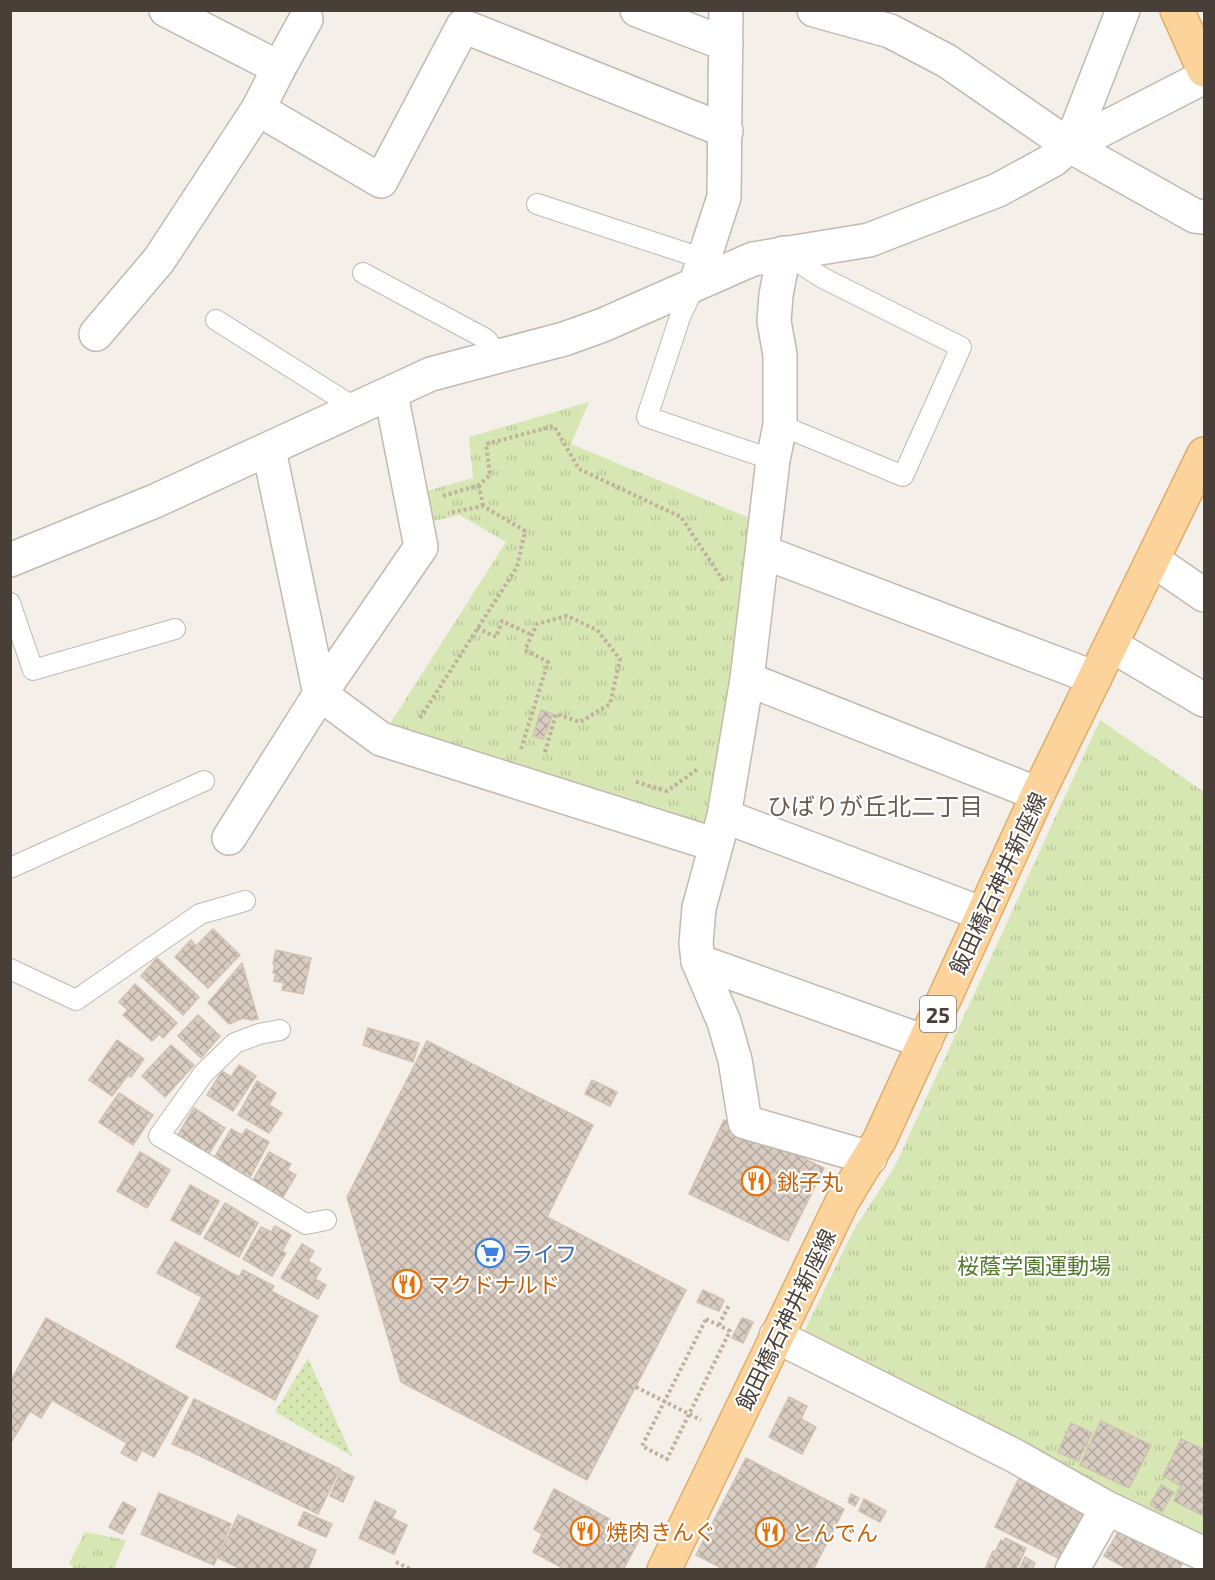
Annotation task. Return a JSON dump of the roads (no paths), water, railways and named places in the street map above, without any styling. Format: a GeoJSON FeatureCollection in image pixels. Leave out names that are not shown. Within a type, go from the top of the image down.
{"type":"FeatureCollection","features":[{"type":"Feature","properties":{"kind":"main road"},"geometry":{"type":"LineString","coordinates":[[1177,10],[1204,70]]}},
{"type":"Feature","properties":{"kind":"main road","name":"飯田橋石神井新座線"},"geometry":{"type":"LineString","coordinates":[[664,1569],[842,1202],[870,1158],[1038,794],[1204,454]]}},
{"type":"Feature","properties":{"kind":"street"},"geometry":{"type":"LineString","coordinates":[[166,10],[279,68]]}},
{"type":"Feature","properties":{"kind":"street"},"geometry":{"type":"LineString","coordinates":[[637,10],[726,44]]}},
{"type":"Feature","properties":{"kind":"street"},"geometry":{"type":"LineString","coordinates":[[700,271],[724,197],[726,10]]}},
{"type":"Feature","properties":{"kind":"street"},"geometry":{"type":"LineString","coordinates":[[814,10],[890,31],[947,61],[1070,146],[1195,216],[1204,217]]}},
{"type":"Feature","properties":{"kind":"street"},"geometry":{"type":"LineString","coordinates":[[1070,146],[1123,10]]}},
{"type":"Feature","properties":{"kind":"street"},"geometry":{"type":"LineString","coordinates":[[96,334],[159,260],[258,109],[306,19]]}},
{"type":"Feature","properties":{"kind":"street"},"geometry":{"type":"LineString","coordinates":[[258,109],[381,181],[463,26],[726,131]]}},
{"type":"Feature","properties":{"kind":"street"},"geometry":{"type":"LineString","coordinates":[[10,560],[154,501],[431,374],[564,339],[603,325],[700,271],[784,253],[869,240],[999,190],[1053,160],[1070,146],[1204,78]]}},
{"type":"Feature","properties":{"kind":"street"},"geometry":{"type":"LineString","coordinates":[[784,253],[776,295],[774,321],[780,355],[780,425],[747,679],[720,830],[699,908],[696,943],[698,961],[727,1032],[735,1060],[745,1122],[870,1158]]}},
{"type":"Feature","properties":{"kind":"street"},"geometry":{"type":"LineString","coordinates":[[229,838],[320,694],[421,547],[391,394]]}},
{"type":"Feature","properties":{"kind":"street"},"geometry":{"type":"LineString","coordinates":[[269,450],[320,694],[381,739],[534,788],[720,830],[983,914]]}},
{"type":"Feature","properties":{"kind":"street"},"geometry":{"type":"LineString","coordinates":[[763,552],[1095,678]]}},
{"type":"Feature","properties":{"kind":"street"},"geometry":{"type":"LineString","coordinates":[[1153,560],[1204,595]]}},
{"type":"Feature","properties":{"kind":"street"},"geometry":{"type":"LineString","coordinates":[[1111,645],[1204,700]]}},
{"type":"Feature","properties":{"kind":"street"},"geometry":{"type":"LineString","coordinates":[[747,679],[1038,794]]}},
{"type":"Feature","properties":{"kind":"street"},"geometry":{"type":"LineString","coordinates":[[698,961],[925,1042]]}},
{"type":"Feature","properties":{"kind":"street"},"geometry":{"type":"LineString","coordinates":[[776,1336],[1015,1456],[1107,1508],[1204,1554]]}},
{"type":"Feature","properties":{"kind":"street"},"geometry":{"type":"LineString","coordinates":[[1072,1569],[1107,1508]]}},
{"type":"Feature","properties":{"kind":"lane"},"geometry":{"type":"LineString","coordinates":[[537,204],[700,271],[680,317],[648,417],[774,460]]}},
{"type":"Feature","properties":{"kind":"lane"},"geometry":{"type":"LineString","coordinates":[[780,425],[903,476],[961,347],[823,278],[784,253]]}},
{"type":"Feature","properties":{"kind":"lane"},"geometry":{"type":"LineString","coordinates":[[363,273],[486,339],[499,356]]}},
{"type":"Feature","properties":{"kind":"lane"},"geometry":{"type":"LineString","coordinates":[[216,320],[357,409]]}},
{"type":"Feature","properties":{"kind":"lane"},"geometry":{"type":"LineString","coordinates":[[10,603],[33,670],[175,629]]}},
{"type":"Feature","properties":{"kind":"lane"},"geometry":{"type":"LineString","coordinates":[[10,868],[204,781]]}},
{"type":"Feature","properties":{"kind":"lane"},"geometry":{"type":"LineString","coordinates":[[10,969],[76,1000],[200,914],[245,901]]}},
{"type":"Feature","properties":{"kind":"lane"},"geometry":{"type":"LineString","coordinates":[[280,1030],[259,1034],[235,1043],[203,1074],[159,1136],[306,1224],[326,1220]]}},
{"type":"Feature","properties":{"kind":"place","name":"銚子丸"},"geometry":{"type":"Point","coordinates":[756,1181]}},
{"type":"Feature","properties":{"kind":"place","name":"ライフ"},"geometry":{"type":"Point","coordinates":[490,1253]}},
{"type":"Feature","properties":{"kind":"place","name":"マクドナルド"},"geometry":{"type":"Point","coordinates":[407,1284]}},
{"type":"Feature","properties":{"kind":"place","name":"焼肉きんぐ"},"geometry":{"type":"Point","coordinates":[585,1531]}},
{"type":"Feature","properties":{"kind":"place","name":"とんでん"},"geometry":{"type":"Point","coordinates":[770,1532]}},
{"type":"Feature","properties":{"kind":"district","name":"ひばりが丘北二丁目"},"geometry":{"type":"Point","coordinates":[875,805]}},
{"type":"Feature","properties":{"kind":"park label","name":"桜蔭学園運動場"},"geometry":{"type":"Point","coordinates":[1034,1265]}}]}
